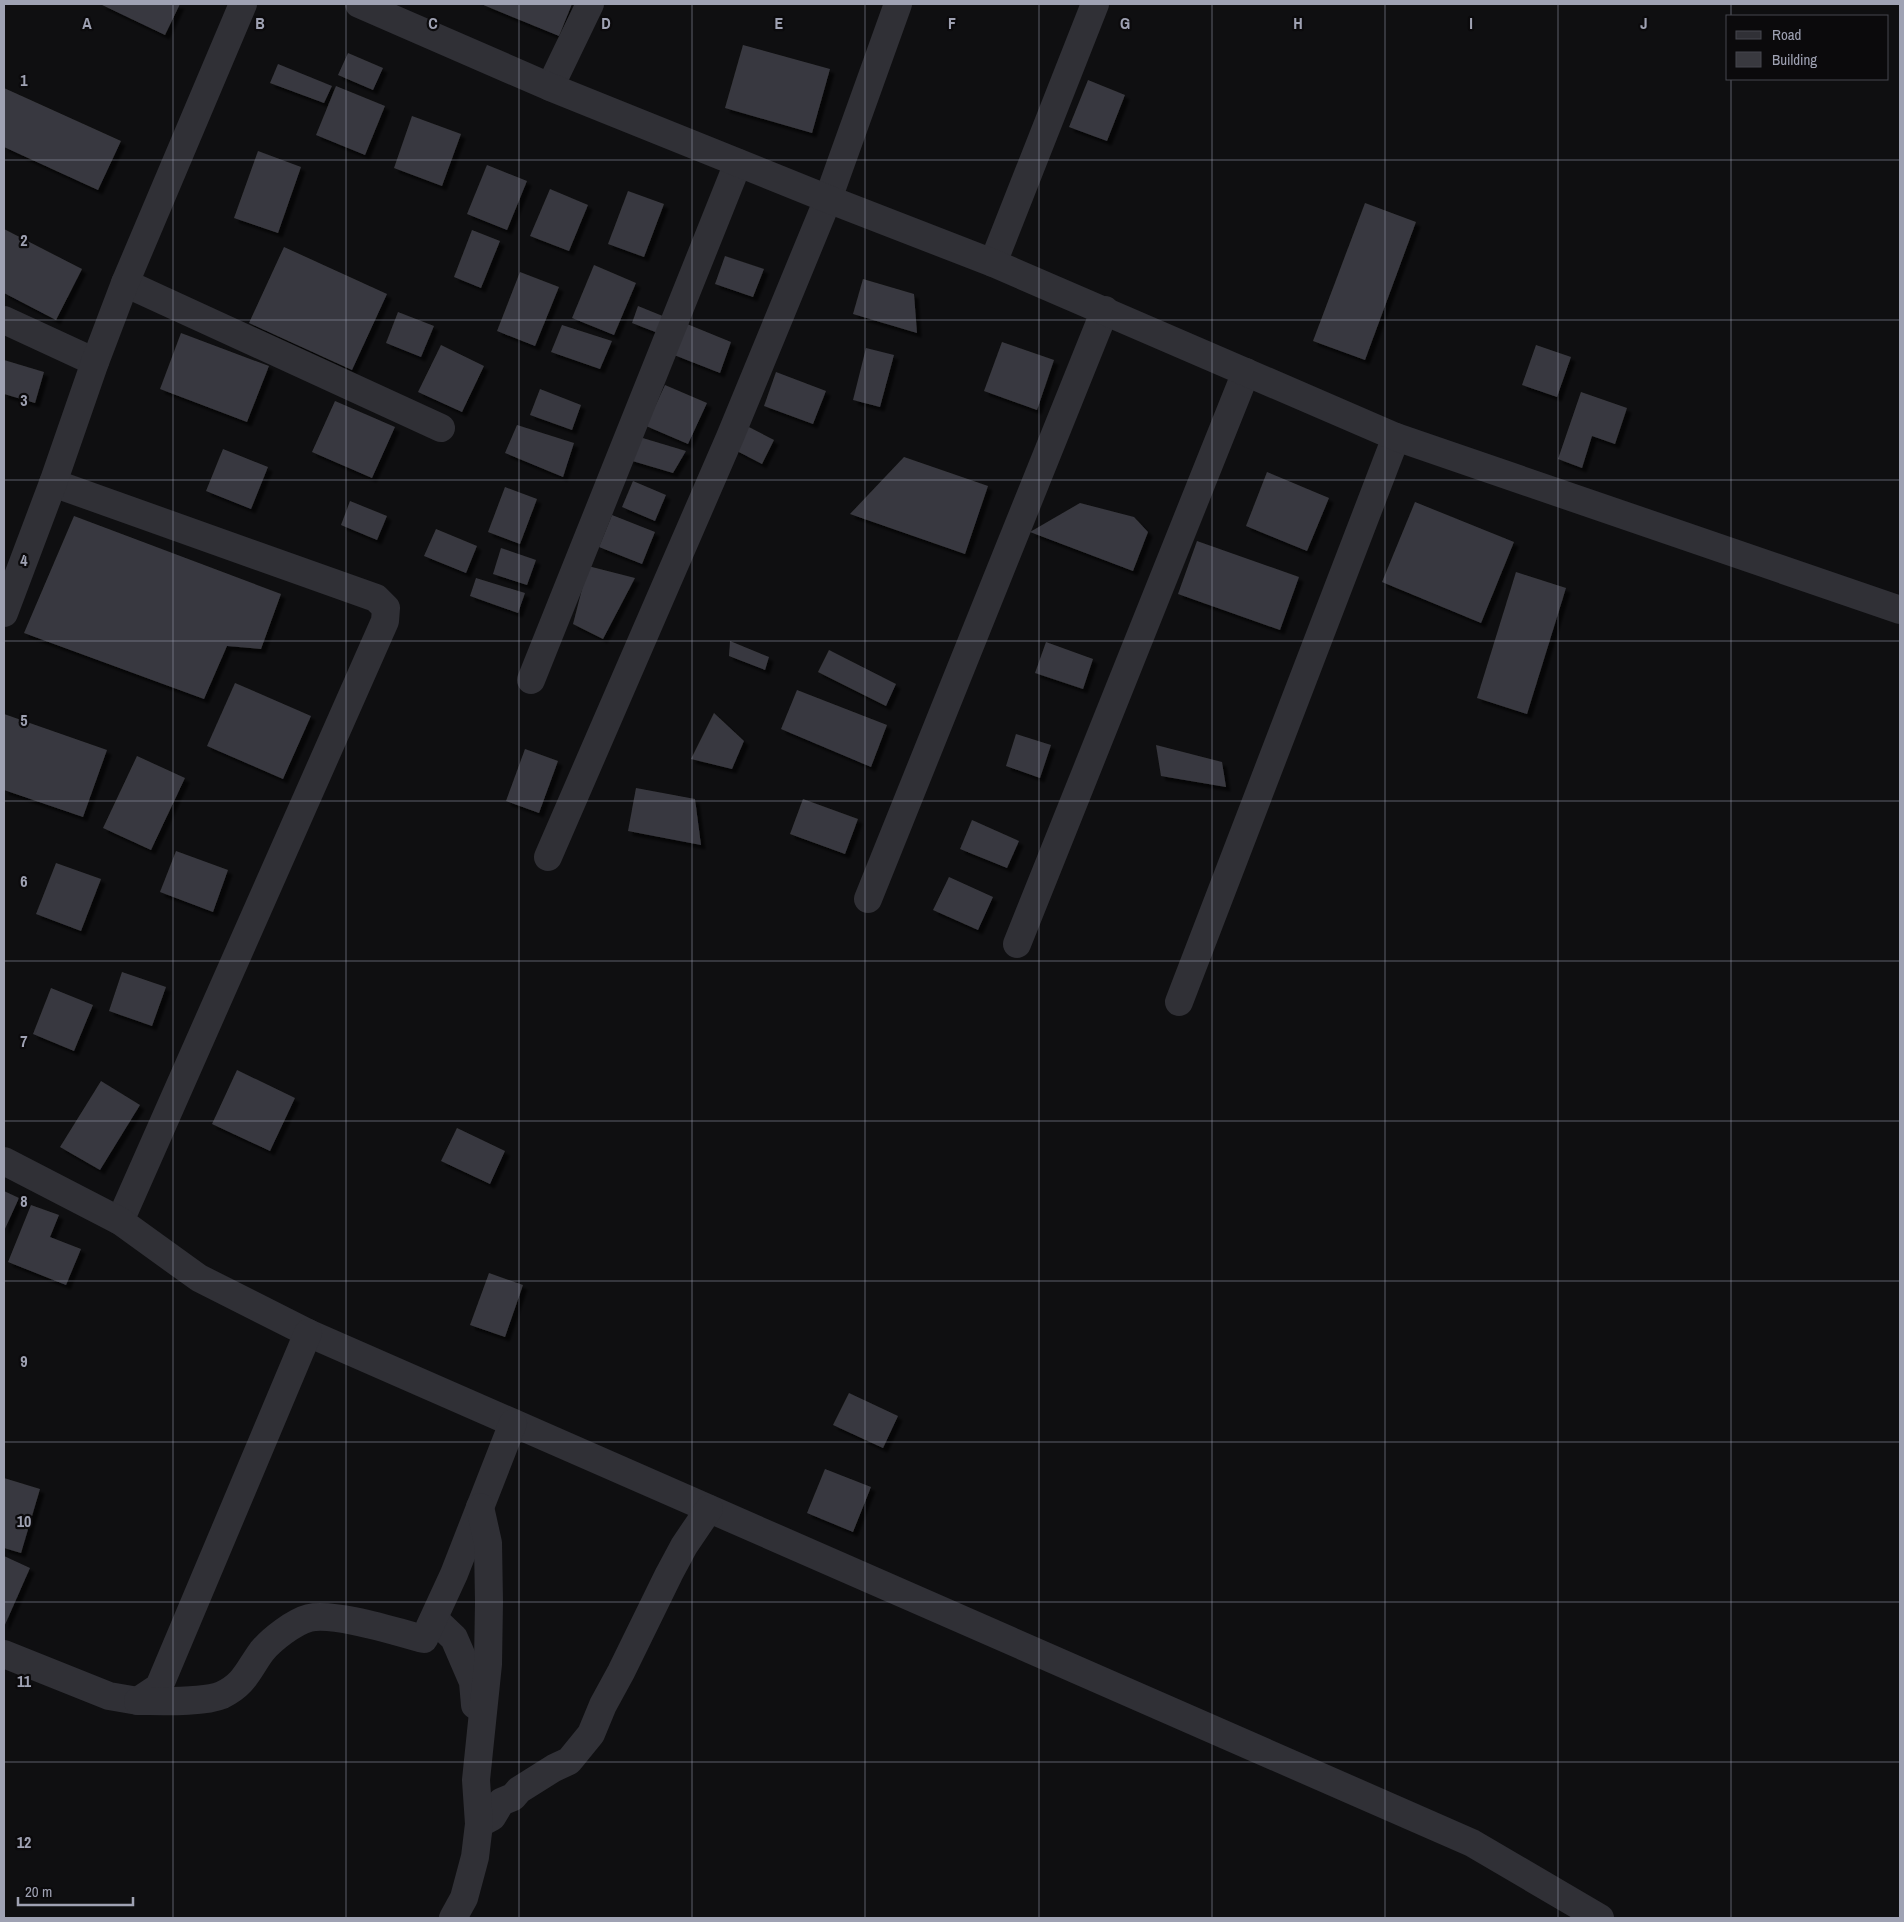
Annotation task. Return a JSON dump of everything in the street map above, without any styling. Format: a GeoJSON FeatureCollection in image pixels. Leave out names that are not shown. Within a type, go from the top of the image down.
{"type":"FeatureCollection","features":[{"type":"Feature","properties":{"kind":"street"},"geometry":{"type":"LineString","coordinates":[[4,613],[53,483],[95,362],[243,4]]}},
{"type":"Feature","properties":{"kind":"street"},"geometry":{"type":"LineString","coordinates":[[359,4],[550,87],[993,263],[1396,437],[1900,610]]}},
{"type":"Feature","properties":{"kind":"street"},"geometry":{"type":"LineString","coordinates":[[550,87],[590,4]]}},
{"type":"Feature","properties":{"kind":"street"},"geometry":{"type":"LineString","coordinates":[[548,857],[730,437],[828,199],[898,4]]}},
{"type":"Feature","properties":{"kind":"street"},"geometry":{"type":"LineString","coordinates":[[993,263],[1094,4]]}},
{"type":"Feature","properties":{"kind":"street"},"geometry":{"type":"LineString","coordinates":[[530,680],[738,163]]}},
{"type":"Feature","properties":{"kind":"street"},"geometry":{"type":"LineString","coordinates":[[126,284],[441,428]]}},
{"type":"Feature","properties":{"kind":"street"},"geometry":{"type":"LineString","coordinates":[[868,899],[1105,310]]}},
{"type":"Feature","properties":{"kind":"street"},"geometry":{"type":"LineString","coordinates":[[4,320],[95,362]]}},
{"type":"Feature","properties":{"kind":"street"},"geometry":{"type":"LineString","coordinates":[[1017,944],[1246,372]]}},
{"type":"Feature","properties":{"kind":"street"},"geometry":{"type":"LineString","coordinates":[[1179,1002],[1396,437]]}},
{"type":"Feature","properties":{"kind":"street"},"geometry":{"type":"LineString","coordinates":[[53,483],[376,598],[386,608],[385,622],[120,1221]]}},
{"type":"Feature","properties":{"kind":"street"},"geometry":{"type":"LineString","coordinates":[[4,1161],[120,1221],[199,1278],[308,1333],[1472,1843],[1600,1918]]}},
{"type":"Feature","properties":{"kind":"street"},"geometry":{"type":"LineString","coordinates":[[138,1701],[158,1687],[308,1333]]}},
{"type":"Feature","properties":{"kind":"street"},"geometry":{"type":"LineString","coordinates":[[4,1654],[109,1696],[138,1701],[193,1700],[220,1695],[242,1682],[263,1650],[286,1629],[309,1618],[340,1618],[424,1639],[454,1574],[513,1423]]}},
{"type":"Feature","properties":{"kind":"street"},"geometry":{"type":"LineString","coordinates":[[453,1918],[464,1898],[476,1849],[479,1824],[476,1780],[488,1664],[490,1574],[488,1542],[480,1507]]}},
{"type":"Feature","properties":{"kind":"street"},"geometry":{"type":"LineString","coordinates":[[479,1824],[492,1817],[501,1802],[513,1797],[520,1790],[554,1768],[569,1761],[590,1734],[672,1567],[709,1509]]}},
{"type":"Feature","properties":{"kind":"street"},"geometry":{"type":"LineString","coordinates":[[434,1619],[454,1638],[473,1682],[475,1706],[481,1723]]}},
{"type":"Feature","properties":{"kind":"building"},"geometry":{"type":"Polygon","coordinates":[[[100,4],[180,4],[165,35],[100,4]]]}},
{"type":"Feature","properties":{"kind":"building"},"geometry":{"type":"Polygon","coordinates":[[[481,4],[572,4],[559,36],[481,4]]]}},
{"type":"Feature","properties":{"kind":"building"},"geometry":{"type":"Polygon","coordinates":[[[743,45],[830,69],[812,133],[725,108],[743,45]]]}},
{"type":"Feature","properties":{"kind":"building"},"geometry":{"type":"Polygon","coordinates":[[[348,53],[383,68],[373,90],[338,75],[348,53]]]}},
{"type":"Feature","properties":{"kind":"building"},"geometry":{"type":"Polygon","coordinates":[[[278,64],[332,86],[324,103],[270,83],[278,64]]]}},
{"type":"Feature","properties":{"kind":"building"},"geometry":{"type":"Polygon","coordinates":[[[1088,80],[1125,95],[1107,141],[1069,127],[1088,80]]]}},
{"type":"Feature","properties":{"kind":"building"},"geometry":{"type":"Polygon","coordinates":[[[336,86],[385,106],[365,155],[316,135],[336,86]]]}},
{"type":"Feature","properties":{"kind":"building"},"geometry":{"type":"Polygon","coordinates":[[[4,88],[121,141],[98,190],[4,147],[4,88]]]}},
{"type":"Feature","properties":{"kind":"building"},"geometry":{"type":"Polygon","coordinates":[[[412,116],[461,134],[442,186],[394,168],[412,116]]]}},
{"type":"Feature","properties":{"kind":"building"},"geometry":{"type":"Polygon","coordinates":[[[258,151],[301,167],[278,233],[234,218],[258,151]]]}},
{"type":"Feature","properties":{"kind":"building"},"geometry":{"type":"Polygon","coordinates":[[[487,165],[527,181],[507,230],[467,214],[487,165]]]}},
{"type":"Feature","properties":{"kind":"building"},"geometry":{"type":"Polygon","coordinates":[[[550,189],[588,205],[569,251],[530,236],[550,189]]]}},
{"type":"Feature","properties":{"kind":"building"},"geometry":{"type":"Polygon","coordinates":[[[628,191],[664,204],[644,257],[608,244],[628,191]]]}},
{"type":"Feature","properties":{"kind":"building"},"geometry":{"type":"Polygon","coordinates":[[[1365,203],[1416,222],[1365,360],[1313,341],[1365,203]]]}},
{"type":"Feature","properties":{"kind":"building"},"geometry":{"type":"Polygon","coordinates":[[[4,229],[82,269],[56,320],[4,293],[4,229]]]}},
{"type":"Feature","properties":{"kind":"building"},"geometry":{"type":"Polygon","coordinates":[[[472,230],[500,241],[481,288],[454,277],[472,230]]]}},
{"type":"Feature","properties":{"kind":"building"},"geometry":{"type":"Polygon","coordinates":[[[284,247],[387,294],[352,370],[249,323],[284,247]]]}},
{"type":"Feature","properties":{"kind":"building"},"geometry":{"type":"Polygon","coordinates":[[[725,256],[764,269],[753,297],[715,284],[725,256]]]}},
{"type":"Feature","properties":{"kind":"building"},"geometry":{"type":"Polygon","coordinates":[[[594,265],[636,283],[614,335],[572,318],[594,265]]]}},
{"type":"Feature","properties":{"kind":"building"},"geometry":{"type":"Polygon","coordinates":[[[520,272],[559,287],[535,346],[497,331],[520,272]]]}},
{"type":"Feature","properties":{"kind":"building"},"geometry":{"type":"Polygon","coordinates":[[[863,279],[914,294],[917,333],[853,314],[863,279]]]}},
{"type":"Feature","properties":{"kind":"building"},"geometry":{"type":"Polygon","coordinates":[[[638,306],[670,319],[663,335],[632,323],[638,306]]]}},
{"type":"Feature","properties":{"kind":"building"},"geometry":{"type":"Polygon","coordinates":[[[398,312],[434,326],[421,357],[386,343],[398,312]]]}},
{"type":"Feature","properties":{"kind":"building"},"geometry":{"type":"Polygon","coordinates":[[[687,324],[731,342],[720,373],[674,355],[687,324]]]}},
{"type":"Feature","properties":{"kind":"building"},"geometry":{"type":"Polygon","coordinates":[[[562,325],[612,341],[600,369],[551,352],[562,325]]]}},
{"type":"Feature","properties":{"kind":"building"},"geometry":{"type":"Polygon","coordinates":[[[181,333],[269,366],[247,422],[160,389],[181,333]]]}},
{"type":"Feature","properties":{"kind":"building"},"geometry":{"type":"Polygon","coordinates":[[[1002,342],[1054,360],[1037,410],[984,391],[1002,342]]]}},
{"type":"Feature","properties":{"kind":"building"},"geometry":{"type":"Polygon","coordinates":[[[441,345],[484,366],[462,412],[418,392],[441,345]]]}},
{"type":"Feature","properties":{"kind":"building"},"geometry":{"type":"Polygon","coordinates":[[[1536,345],[1571,357],[1557,397],[1522,385],[1536,345]]]}},
{"type":"Feature","properties":{"kind":"building"},"geometry":{"type":"Polygon","coordinates":[[[866,348],[894,355],[880,407],[853,400],[866,348]]]}},
{"type":"Feature","properties":{"kind":"building"},"geometry":{"type":"Polygon","coordinates":[[[4,360],[44,372],[35,403],[4,394],[4,360]]]}},
{"type":"Feature","properties":{"kind":"building"},"geometry":{"type":"Polygon","coordinates":[[[776,372],[826,391],[813,424],[764,406],[776,372]]]}},
{"type":"Feature","properties":{"kind":"building"},"geometry":{"type":"Polygon","coordinates":[[[665,385],[707,403],[688,444],[646,426],[665,385]]]}},
{"type":"Feature","properties":{"kind":"building"},"geometry":{"type":"Polygon","coordinates":[[[540,389],[581,405],[572,430],[530,415],[540,389]]]}},
{"type":"Feature","properties":{"kind":"building"},"geometry":{"type":"Polygon","coordinates":[[[1581,392],[1627,408],[1615,444],[1592,436],[1582,468],[1558,459],[1581,392]]]}},
{"type":"Feature","properties":{"kind":"building"},"geometry":{"type":"Polygon","coordinates":[[[335,401],[395,427],[372,478],[312,452],[335,401]]]}},
{"type":"Feature","properties":{"kind":"building"},"geometry":{"type":"Polygon","coordinates":[[[517,425],[574,443],[563,477],[505,453],[517,425]]]}},
{"type":"Feature","properties":{"kind":"building"},"geometry":{"type":"Polygon","coordinates":[[[745,425],[774,440],[762,464],[733,449],[745,425]]]}},
{"type":"Feature","properties":{"kind":"building"},"geometry":{"type":"Polygon","coordinates":[[[636,436],[686,451],[673,473],[629,460],[636,436]]]}},
{"type":"Feature","properties":{"kind":"building"},"geometry":{"type":"Polygon","coordinates":[[[223,449],[268,467],[251,509],[206,491],[223,449]]]}},
{"type":"Feature","properties":{"kind":"building"},"geometry":{"type":"Polygon","coordinates":[[[904,457],[988,486],[965,554],[850,514],[904,457]]]}},
{"type":"Feature","properties":{"kind":"building"},"geometry":{"type":"Polygon","coordinates":[[[1267,472],[1329,498],[1307,551],[1246,526],[1267,472]]]}},
{"type":"Feature","properties":{"kind":"building"},"geometry":{"type":"Polygon","coordinates":[[[633,481],[666,495],[655,521],[622,507],[633,481]]]}},
{"type":"Feature","properties":{"kind":"building"},"geometry":{"type":"Polygon","coordinates":[[[505,487],[537,499],[520,544],[488,532],[505,487]]]}},
{"type":"Feature","properties":{"kind":"building"},"geometry":{"type":"Polygon","coordinates":[[[350,501],[387,516],[377,540],[341,525],[350,501]]]}},
{"type":"Feature","properties":{"kind":"building"},"geometry":{"type":"Polygon","coordinates":[[[1415,502],[1514,542],[1481,623],[1382,582],[1415,502]]]}},
{"type":"Feature","properties":{"kind":"building"},"geometry":{"type":"Polygon","coordinates":[[[1080,503],[1134,517],[1148,532],[1133,571],[1030,532],[1080,503]]]}},
{"type":"Feature","properties":{"kind":"building"},"geometry":{"type":"Polygon","coordinates":[[[612,515],[655,532],[642,564],[599,547],[612,515]]]}},
{"type":"Feature","properties":{"kind":"building"},"geometry":{"type":"Polygon","coordinates":[[[74,516],[281,594],[261,649],[227,646],[204,699],[24,633],[74,516]]]}},
{"type":"Feature","properties":{"kind":"building"},"geometry":{"type":"Polygon","coordinates":[[[436,529],[477,546],[466,573],[424,556],[436,529]]]}},
{"type":"Feature","properties":{"kind":"building"},"geometry":{"type":"Polygon","coordinates":[[[1197,541],[1299,577],[1280,630],[1178,594],[1197,541]]]}},
{"type":"Feature","properties":{"kind":"building"},"geometry":{"type":"Polygon","coordinates":[[[501,548],[536,560],[527,585],[493,574],[501,548]]]}},
{"type":"Feature","properties":{"kind":"building"},"geometry":{"type":"Polygon","coordinates":[[[588,566],[635,578],[603,639],[573,624],[588,566]]]}},
{"type":"Feature","properties":{"kind":"building"},"geometry":{"type":"Polygon","coordinates":[[[1516,572],[1566,588],[1527,714],[1477,698],[1516,572]]]}},
{"type":"Feature","properties":{"kind":"building"},"geometry":{"type":"Polygon","coordinates":[[[476,578],[525,593],[518,613],[470,596],[476,578]]]}},
{"type":"Feature","properties":{"kind":"building"},"geometry":{"type":"Polygon","coordinates":[[[730,641],[769,657],[765,670],[729,656],[730,641]]]}},
{"type":"Feature","properties":{"kind":"building"},"geometry":{"type":"Polygon","coordinates":[[[1046,642],[1093,659],[1083,689],[1035,673],[1046,642]]]}},
{"type":"Feature","properties":{"kind":"building"},"geometry":{"type":"Polygon","coordinates":[[[829,650],[896,684],[886,706],[818,672],[829,650]]]}},
{"type":"Feature","properties":{"kind":"building"},"geometry":{"type":"Polygon","coordinates":[[[235,683],[311,716],[283,779],[207,746],[235,683]]]}},
{"type":"Feature","properties":{"kind":"building"},"geometry":{"type":"Polygon","coordinates":[[[797,690],[887,725],[871,767],[781,729],[797,690]]]}},
{"type":"Feature","properties":{"kind":"building"},"geometry":{"type":"Polygon","coordinates":[[[714,713],[744,741],[732,769],[691,759],[714,713]]]}},
{"type":"Feature","properties":{"kind":"building"},"geometry":{"type":"Polygon","coordinates":[[[4,714],[107,750],[83,817],[4,790],[4,714]]]}},
{"type":"Feature","properties":{"kind":"building"},"geometry":{"type":"Polygon","coordinates":[[[1016,734],[1051,745],[1040,778],[1006,766],[1016,734]]]}},
{"type":"Feature","properties":{"kind":"building"},"geometry":{"type":"Polygon","coordinates":[[[1156,745],[1222,762],[1226,787],[1161,776],[1156,745]]]}},
{"type":"Feature","properties":{"kind":"building"},"geometry":{"type":"Polygon","coordinates":[[[525,749],[558,761],[539,813],[506,801],[525,749]]]}},
{"type":"Feature","properties":{"kind":"building"},"geometry":{"type":"Polygon","coordinates":[[[137,756],[185,778],[151,850],[103,828],[137,756]]]}},
{"type":"Feature","properties":{"kind":"building"},"geometry":{"type":"Polygon","coordinates":[[[636,788],[695,799],[701,845],[628,831],[636,788]]]}},
{"type":"Feature","properties":{"kind":"building"},"geometry":{"type":"Polygon","coordinates":[[[803,799],[858,819],[845,854],[790,834],[803,799]]]}},
{"type":"Feature","properties":{"kind":"building"},"geometry":{"type":"Polygon","coordinates":[[[972,820],[1019,841],[1007,868],[960,849],[972,820]]]}},
{"type":"Feature","properties":{"kind":"building"},"geometry":{"type":"Polygon","coordinates":[[[176,851],[228,870],[213,912],[160,892],[176,851]]]}},
{"type":"Feature","properties":{"kind":"building"},"geometry":{"type":"Polygon","coordinates":[[[56,863],[101,879],[81,931],[36,914],[56,863]]]}},
{"type":"Feature","properties":{"kind":"building"},"geometry":{"type":"Polygon","coordinates":[[[949,877],[993,897],[978,930],[933,910],[949,877]]]}},
{"type":"Feature","properties":{"kind":"building"},"geometry":{"type":"Polygon","coordinates":[[[122,972],[166,987],[152,1026],[109,1011],[122,972]]]}},
{"type":"Feature","properties":{"kind":"building"},"geometry":{"type":"Polygon","coordinates":[[[51,988],[93,1005],[74,1051],[33,1034],[51,988]]]}},
{"type":"Feature","properties":{"kind":"building"},"geometry":{"type":"Polygon","coordinates":[[[237,1070],[295,1098],[270,1151],[212,1124],[237,1070]]]}},
{"type":"Feature","properties":{"kind":"building"},"geometry":{"type":"Polygon","coordinates":[[[101,1081],[140,1105],[100,1170],[60,1147],[101,1081]]]}},
{"type":"Feature","properties":{"kind":"building"},"geometry":{"type":"Polygon","coordinates":[[[457,1128],[505,1151],[490,1184],[441,1161],[457,1128]]]}},
{"type":"Feature","properties":{"kind":"building"},"geometry":{"type":"Polygon","coordinates":[[[4,1191],[19,1198],[4,1231],[4,1191]]]}},
{"type":"Feature","properties":{"kind":"building"},"geometry":{"type":"Polygon","coordinates":[[[31,1205],[59,1215],[50,1237],[81,1249],[66,1285],[8,1262],[31,1205]]]}},
{"type":"Feature","properties":{"kind":"building"},"geometry":{"type":"Polygon","coordinates":[[[489,1273],[523,1285],[505,1337],[470,1325],[489,1273]]]}},
{"type":"Feature","properties":{"kind":"building"},"geometry":{"type":"Polygon","coordinates":[[[849,1393],[898,1416],[883,1448],[833,1425],[849,1393]]]}},
{"type":"Feature","properties":{"kind":"building"},"geometry":{"type":"Polygon","coordinates":[[[825,1469],[871,1487],[853,1532],[807,1513],[825,1469]]]}},
{"type":"Feature","properties":{"kind":"building"},"geometry":{"type":"Polygon","coordinates":[[[4,1478],[40,1489],[21,1553],[4,1548],[4,1478]]]}},
{"type":"Feature","properties":{"kind":"building"},"geometry":{"type":"Polygon","coordinates":[[[4,1556],[30,1568],[4,1627],[4,1556]]]}}]}
